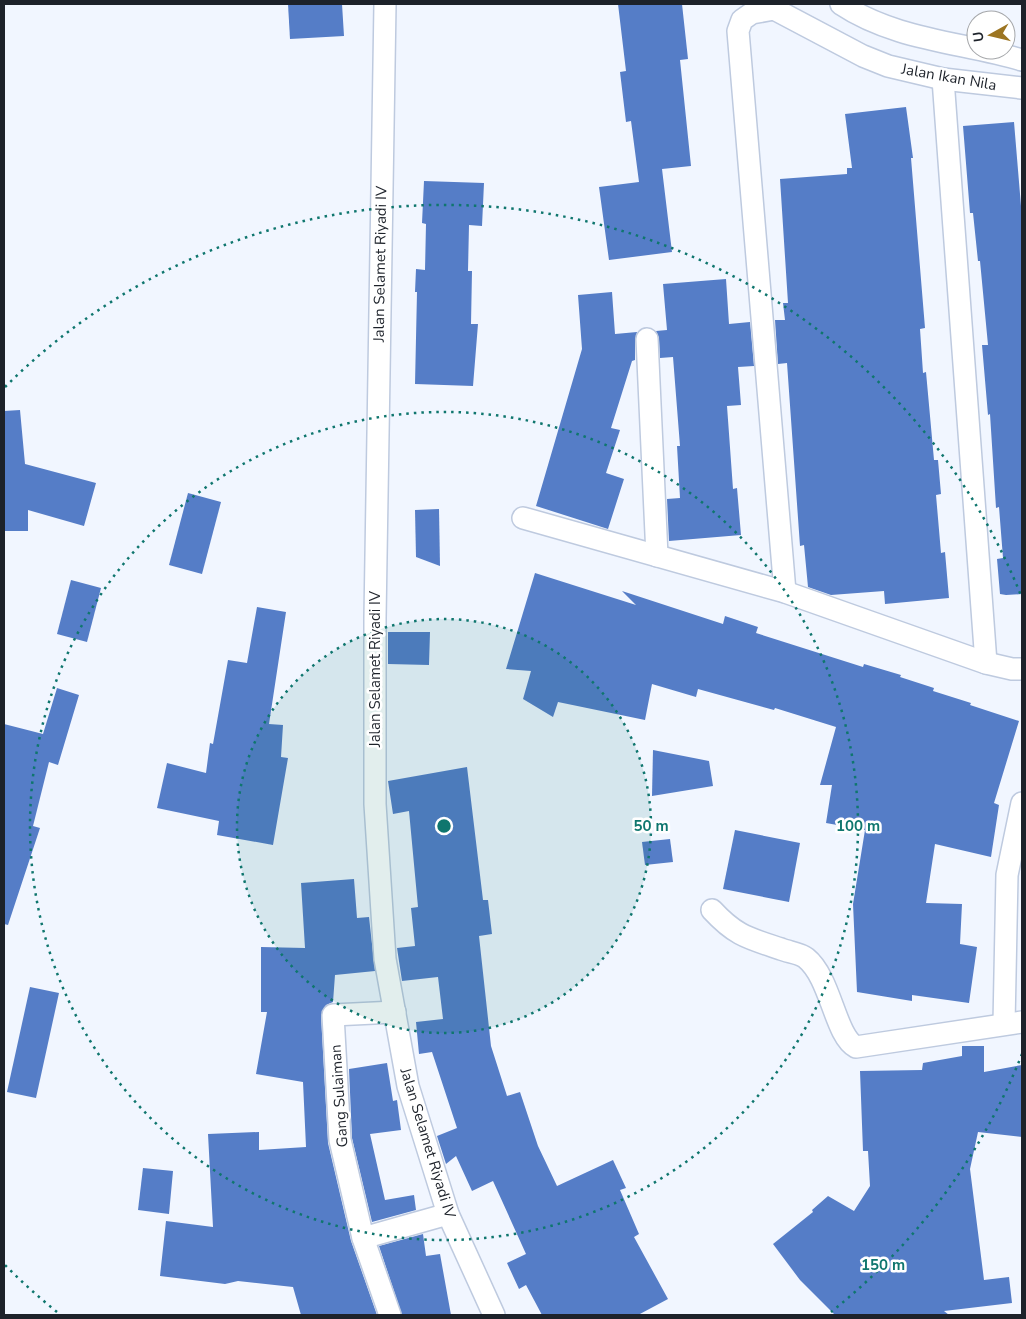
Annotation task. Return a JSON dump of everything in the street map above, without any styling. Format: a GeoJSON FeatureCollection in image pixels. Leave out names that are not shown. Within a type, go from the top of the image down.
{"type":"FeatureCollection","features":[{"type":"Feature","properties":{"kind":"street","name":"Jalan Selamet Riyadi IV"},"geometry":{"type":"LineString","coordinates":[[384,4],[375,618],[375,804],[385,959],[408,1086],[448,1214],[494,1315]]}},
{"type":"Feature","properties":{"kind":"street"},"geometry":{"type":"LineString","coordinates":[[841,4],[852,12],[890,28],[943,43],[1022,60]]}},
{"type":"Feature","properties":{"kind":"street","name":"Jalan Ikan Nila"},"geometry":{"type":"LineString","coordinates":[[785,592],[738,31],[742,20],[752,13],[774,8],[863,56],[888,66],[943,79],[1022,88]]}},
{"type":"Feature","properties":{"kind":"street"},"geometry":{"type":"LineString","coordinates":[[943,79],[986,663]]}},
{"type":"Feature","properties":{"kind":"street"},"geometry":{"type":"LineString","coordinates":[[647,339],[657,556]]}},
{"type":"Feature","properties":{"kind":"street"},"geometry":{"type":"LineString","coordinates":[[523,518],[785,592],[986,663],[1012,669],[1022,669]]}},
{"type":"Feature","properties":{"kind":"street"},"geometry":{"type":"LineString","coordinates":[[712,910],[729,929],[805,957],[825,983],[846,1038],[856,1047],[1013,1023],[1007,876],[1022,802]]}},
{"type":"Feature","properties":{"kind":"street","name":"Gang Sulaiman"},"geometry":{"type":"LineString","coordinates":[[390,1315],[363,1238],[340,1140],[333,1015],[395,1012]]}},
{"type":"Feature","properties":{"kind":"street"},"geometry":{"type":"LineString","coordinates":[[363,1238],[448,1214]]}},
{"type":"Feature","properties":{"kind":"building"},"geometry":{"type":"Polygon","coordinates":[[[288,4],[342,4],[344,36],[290,39],[288,4]]]}},
{"type":"Feature","properties":{"kind":"building"},"geometry":{"type":"Polygon","coordinates":[[[618,4],[682,4],[688,59],[680,60],[691,166],[662,169],[672,252],[609,260],[599,187],[639,182],[631,121],[626,122],[620,72],[626,71],[618,4]]]}},
{"type":"Feature","properties":{"kind":"building"},"geometry":{"type":"Polygon","coordinates":[[[906,107],[913,158],[911,158],[925,328],[920,329],[923,373],[926,372],[934,460],[938,460],[941,494],[936,495],[941,553],[945,552],[949,598],[885,604],[884,591],[831,595],[808,587],[804,545],[800,546],[787,363],[778,364],[775,320],[785,320],[783,303],[788,303],[780,179],[847,174],[847,168],[852,168],[845,114],[906,107]]]}},
{"type":"Feature","properties":{"kind":"building"},"geometry":{"type":"Polygon","coordinates":[[[1014,122],[1022,218],[1022,594],[1006,595],[1000,594],[997,559],[1003,558],[999,507],[996,508],[990,414],[988,415],[982,345],[988,345],[980,261],[978,261],[973,213],[970,213],[963,126],[1014,122]]]}},
{"type":"Feature","properties":{"kind":"building"},"geometry":{"type":"Polygon","coordinates":[[[424,181],[484,183],[482,226],[469,225],[468,271],[472,271],[471,324],[478,324],[473,386],[415,384],[416,269],[425,270],[426,224],[422,223],[424,181]]]}},
{"type":"Feature","properties":{"kind":"building"},"geometry":{"type":"Polygon","coordinates":[[[726,279],[729,324],[750,322],[754,366],[738,367],[741,405],[727,406],[733,489],[737,488],[741,535],[669,541],[667,499],[680,498],[677,446],[680,446],[673,357],[660,358],[659,338],[656,331],[667,330],[663,284],[726,279]]]}},
{"type":"Feature","properties":{"kind":"building"},"geometry":{"type":"Polygon","coordinates":[[[612,292],[615,334],[637,332],[635,360],[632,361],[611,428],[620,430],[606,473],[624,479],[608,529],[536,506],[582,349],[578,295],[612,292]]]}},
{"type":"Feature","properties":{"kind":"building"},"geometry":{"type":"Polygon","coordinates":[[[20,410],[25,464],[96,483],[84,526],[28,510],[28,531],[4,531],[4,411],[20,410]]]}},
{"type":"Feature","properties":{"kind":"building"},"geometry":{"type":"Polygon","coordinates":[[[188,493],[221,502],[202,574],[169,565],[188,493]]]}},
{"type":"Feature","properties":{"kind":"building"},"geometry":{"type":"Polygon","coordinates":[[[439,509],[440,566],[416,557],[415,510],[439,509]]]}},
{"type":"Feature","properties":{"kind":"building"},"geometry":{"type":"Polygon","coordinates":[[[535,573],[636,605],[622,591],[723,624],[725,616],[758,627],[756,633],[863,667],[864,664],[901,675],[900,677],[934,688],[933,691],[1019,721],[994,803],[999,805],[991,857],[935,844],[926,903],[962,904],[960,944],[977,947],[969,1003],[912,995],[912,1001],[857,992],[853,904],[865,830],[826,823],[832,785],[820,785],[836,727],[775,708],[774,710],[698,689],[696,697],[652,684],[645,720],[558,702],[553,717],[523,699],[531,671],[506,669],[535,573]]]}},
{"type":"Feature","properties":{"kind":"building"},"geometry":{"type":"Polygon","coordinates":[[[71,580],[101,588],[87,642],[57,634],[71,580]]]}},
{"type":"Feature","properties":{"kind":"building"},"geometry":{"type":"Polygon","coordinates":[[[257,607],[286,612],[269,724],[283,725],[281,757],[288,758],[273,845],[217,835],[219,821],[157,808],[167,763],[206,773],[210,743],[213,744],[228,660],[247,663],[257,607]]]}},
{"type":"Feature","properties":{"kind":"building"},"geometry":{"type":"Polygon","coordinates":[[[388,632],[430,632],[429,665],[388,664],[388,632]]]}},
{"type":"Feature","properties":{"kind":"building"},"geometry":{"type":"Polygon","coordinates":[[[57,688],[79,695],[58,765],[49,762],[33,826],[40,828],[8,925],[4,924],[4,724],[43,734],[57,688]]]}},
{"type":"Feature","properties":{"kind":"building"},"geometry":{"type":"Polygon","coordinates":[[[653,750],[709,761],[713,786],[652,796],[653,750]]]}},
{"type":"Feature","properties":{"kind":"building"},"geometry":{"type":"Polygon","coordinates":[[[467,767],[483,900],[488,900],[492,934],[479,936],[491,1046],[507,1096],[520,1092],[538,1146],[557,1186],[613,1160],[626,1188],[620,1190],[639,1234],[634,1237],[668,1299],[638,1315],[542,1315],[526,1285],[519,1289],[507,1263],[526,1254],[493,1181],[472,1191],[456,1156],[446,1164],[437,1136],[457,1128],[432,1052],[419,1054],[416,1022],[443,1019],[438,977],[402,981],[397,948],[415,946],[411,908],[418,907],[409,811],[393,814],[388,781],[467,767]]]}},
{"type":"Feature","properties":{"kind":"building"},"geometry":{"type":"Polygon","coordinates":[[[735,830],[800,843],[789,902],[723,889],[735,830]]]}},
{"type":"Feature","properties":{"kind":"building"},"geometry":{"type":"Polygon","coordinates":[[[670,839],[673,862],[645,865],[642,842],[670,839]]]}},
{"type":"Feature","properties":{"kind":"building"},"geometry":{"type":"Polygon","coordinates":[[[354,879],[357,918],[369,917],[375,971],[335,975],[333,1002],[326,1005],[321,1016],[328,1143],[351,1241],[377,1315],[301,1315],[293,1287],[238,1281],[225,1284],[160,1276],[166,1221],[213,1227],[208,1134],[259,1132],[259,1150],[306,1147],[303,1082],[256,1074],[267,1012],[261,1012],[261,947],[305,948],[301,883],[354,879]]]}},
{"type":"Feature","properties":{"kind":"building"},"geometry":{"type":"Polygon","coordinates":[[[30,987],[59,993],[36,1098],[7,1092],[30,987]]]}},
{"type":"Feature","properties":{"kind":"building"},"geometry":{"type":"Polygon","coordinates":[[[962,1046],[984,1046],[984,1072],[1022,1065],[1022,1137],[978,1132],[970,1169],[984,1280],[1009,1277],[1012,1303],[944,1311],[949,1315],[835,1315],[800,1280],[773,1244],[813,1212],[812,1210],[828,1196],[854,1211],[870,1186],[868,1151],[863,1151],[860,1071],[922,1070],[923,1063],[962,1056],[962,1046]]]}},
{"type":"Feature","properties":{"kind":"building"},"geometry":{"type":"Polygon","coordinates":[[[387,1063],[393,1101],[397,1100],[401,1130],[370,1134],[385,1200],[414,1195],[416,1210],[372,1222],[352,1138],[349,1069],[387,1063]]]}},
{"type":"Feature","properties":{"kind":"building"},"geometry":{"type":"Polygon","coordinates":[[[143,1168],[173,1171],[169,1214],[138,1210],[143,1168]]]}},
{"type":"Feature","properties":{"kind":"building"},"geometry":{"type":"Polygon","coordinates":[[[423,1234],[426,1256],[440,1254],[451,1315],[402,1315],[379,1246],[423,1234]]]}}]}
